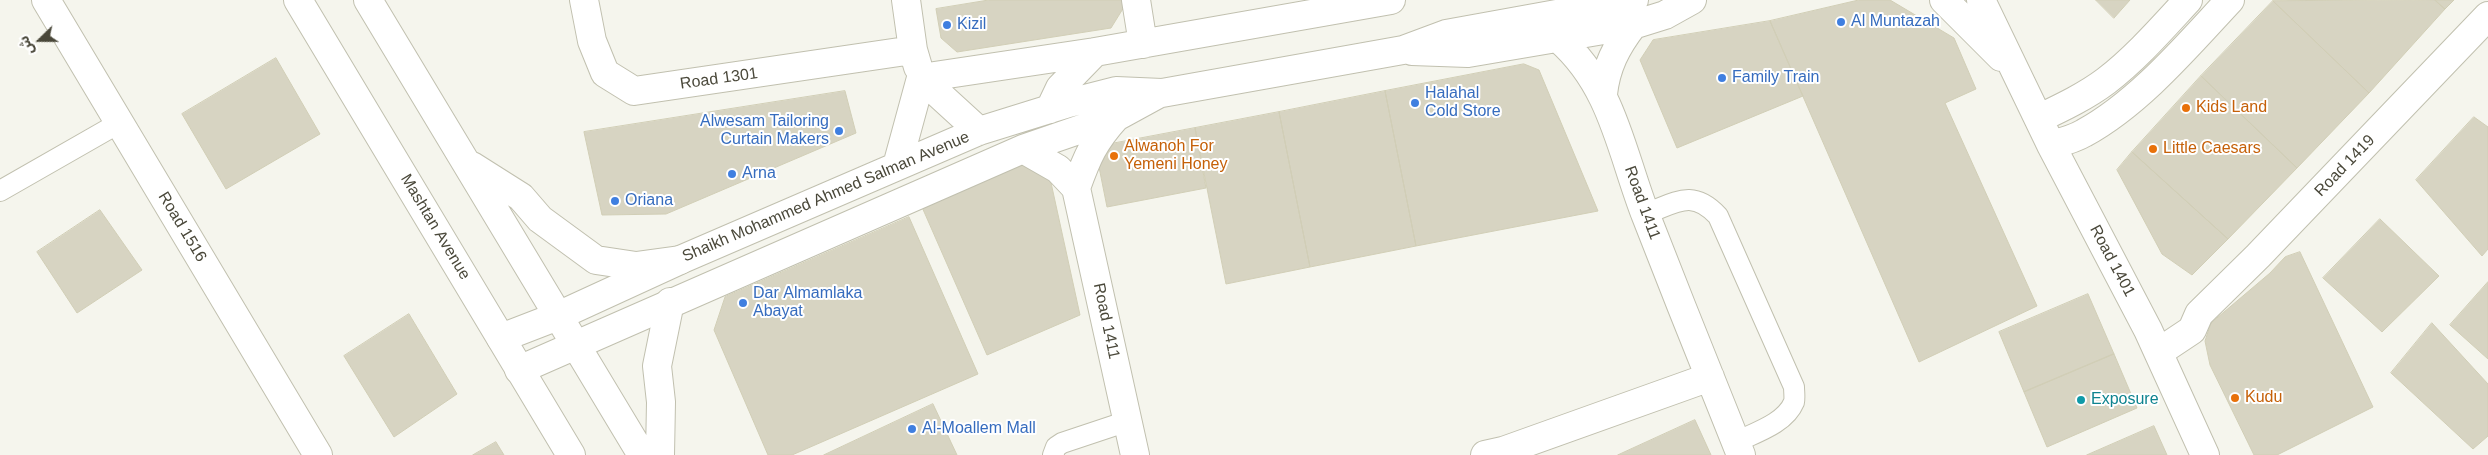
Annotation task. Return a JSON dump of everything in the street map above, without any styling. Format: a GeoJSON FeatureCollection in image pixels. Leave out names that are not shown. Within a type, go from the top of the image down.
{"type":"FeatureCollection","features":[{"type":"Feature","properties":{"kind":"street","name":"Road 1516"},"geometry":{"type":"LineString","coordinates":[[46,0],[318,455]]}},
{"type":"Feature","properties":{"kind":"street","name":"Mashtan Avenue"},"geometry":{"type":"LineString","coordinates":[[298,0],[571,455]]}},
{"type":"Feature","properties":{"kind":"street","name":"Road 1301"},"geometry":{"type":"LineString","coordinates":[[584,0],[592,42],[605,73],[634,91],[913,50]]}},
{"type":"Feature","properties":{"kind":"street"},"geometry":{"type":"LineString","coordinates":[[897,166],[921,78],[913,50],[906,0]]}},
{"type":"Feature","properties":{"kind":"street"},"geometry":{"type":"LineString","coordinates":[[1136,0],[1143,44]]}},
{"type":"Feature","properties":{"kind":"street","name":"Shaikh Mohammed Ahmed Salman Avenue"},"geometry":{"type":"LineString","coordinates":[[501,338],[558,316],[680,260],[979,131],[1050,109],[1116,91],[1162,92],[1403,50],[1446,34],[1594,20],[1634,13],[1665,15],[1692,0]]}},
{"type":"Feature","properties":{"kind":"street","name":"Road 1401"},"geometry":{"type":"LineString","coordinates":[[1944,0],[2014,70]]}},
{"type":"Feature","properties":{"kind":"street","name":"Road 1401"},"geometry":{"type":"LineString","coordinates":[[1981,0],[2014,70],[2153,341],[2205,455]]}},
{"type":"Feature","properties":{"kind":"street"},"geometry":{"type":"LineString","coordinates":[[2040,118],[2078,99],[2106,81],[2140,53],[2188,0]]}},
{"type":"Feature","properties":{"kind":"street"},"geometry":{"type":"LineString","coordinates":[[2052,145],[2081,135],[2120,110],[2180,53],[2230,0]]}},
{"type":"Feature","properties":{"kind":"street"},"geometry":{"type":"LineString","coordinates":[[921,78],[1143,44],[1376,1]]}},
{"type":"Feature","properties":{"kind":"street"},"geometry":{"type":"LineString","coordinates":[[375,6],[466,162],[642,455]]}},
{"type":"Feature","properties":{"kind":"street"},"geometry":{"type":"LineString","coordinates":[[1603,94],[1605,76],[1612,57],[1634,13]]}},
{"type":"Feature","properties":{"kind":"street","name":"Road 1419"},"geometry":{"type":"LineString","coordinates":[[2153,341],[2192,330],[2199,314],[2258,256],[2488,16]]}},
{"type":"Feature","properties":{"kind":"street","name":"Shaikh Mohammed Ahmed Salman Avenue"},"geometry":{"type":"LineString","coordinates":[[1403,50],[1468,53],[1559,39],[1594,20]]}},
{"type":"Feature","properties":{"kind":"street","name":"Road 1411"},"geometry":{"type":"LineString","coordinates":[[1559,39],[1584,64],[1603,94],[1645,214],[1738,449]]}},
{"type":"Feature","properties":{"kind":"street"},"geometry":{"type":"LineString","coordinates":[[1050,109],[1060,88],[1095,52]]}},
{"type":"Feature","properties":{"kind":"street"},"geometry":{"type":"LineString","coordinates":[[921,78],[979,131]]}},
{"type":"Feature","properties":{"kind":"street","name":"Shaikh Mohammed Ahmed Salman Avenue"},"geometry":{"type":"LineString","coordinates":[[519,370],[576,343],[1023,149],[1116,117],[1162,92]]}},
{"type":"Feature","properties":{"kind":"street"},"geometry":{"type":"LineString","coordinates":[[1023,149],[1058,169],[1076,188],[1087,155],[1101,134],[1116,117]]}},
{"type":"Feature","properties":{"kind":"street"},"geometry":{"type":"LineString","coordinates":[[466,162],[521,197],[540,219],[596,260],[636,266],[680,260]]}},
{"type":"Feature","properties":{"kind":"street","name":"Road 1411"},"geometry":{"type":"LineString","coordinates":[[1076,188],[1135,455]]}},
{"type":"Feature","properties":{"kind":"street"},"geometry":{"type":"LineString","coordinates":[[660,455],[661,402],[657,366],[670,302]]}},
{"type":"Feature","properties":{"kind":"street"},"geometry":{"type":"LineString","coordinates":[[1485,455],[1503,451],[1710,378]]}},
{"type":"Feature","properties":{"kind":"lane"},"geometry":{"type":"LineString","coordinates":[[0,191],[119,123]]}},
{"type":"Feature","properties":{"kind":"lane"},"geometry":{"type":"LineString","coordinates":[[1645,214],[1687,199],[1706,204],[1718,216],[1794,387],[1794,402],[1784,414],[1771,426],[1738,449]]}},
{"type":"Feature","properties":{"kind":"lane"},"geometry":{"type":"LineString","coordinates":[[1053,455],[1056,448],[1062,443],[1128,421]]}},
{"type":"Feature","properties":{"kind":"building"},"geometry":{"type":"Polygon","coordinates":[[[989,0],[1123,0],[1124,7],[1111,28],[957,52],[941,38],[936,9],[989,0]]]}},
{"type":"Feature","properties":{"kind":"building"},"geometry":{"type":"Polygon","coordinates":[[[1859,0],[1890,0],[1954,38],[1976,89],[1945,103],[2037,306],[1919,362],[1770,21],[1859,0]]]}},
{"type":"Feature","properties":{"kind":"building"},"geometry":{"type":"Polygon","coordinates":[[[2096,0],[2130,0],[2114,18],[2096,0]]]}},
{"type":"Feature","properties":{"kind":"building"},"geometry":{"type":"Polygon","coordinates":[[[2435,0],[2445,9],[2369,93],[2273,1],[2435,0]]]}},
{"type":"Feature","properties":{"kind":"building"},"geometry":{"type":"Polygon","coordinates":[[[2435,0],[2454,0],[2445,9],[2435,0]]]}},
{"type":"Feature","properties":{"kind":"building"},"geometry":{"type":"Polygon","coordinates":[[[2273,1],[2369,93],[2297,168],[2201,76],[2273,1]]]}},
{"type":"Feature","properties":{"kind":"building","name":"Family Train"},"geometry":{"type":"Polygon","coordinates":[[[1770,21],[1803,96],[1677,148],[1640,60],[1653,40],[1770,21]]]}},
{"type":"Feature","properties":{"kind":"building"},"geometry":{"type":"Polygon","coordinates":[[[276,58],[320,134],[226,189],[182,114],[276,58]]]}},
{"type":"Feature","properties":{"kind":"building"},"geometry":{"type":"Polygon","coordinates":[[[1524,64],[1539,70],[1598,211],[1416,246],[1385,91],[1524,64]]]}},
{"type":"Feature","properties":{"kind":"building"},"geometry":{"type":"Polygon","coordinates":[[[2201,76],[2297,168],[2228,239],[2132,152],[2201,76]]]}},
{"type":"Feature","properties":{"kind":"building"},"geometry":{"type":"Polygon","coordinates":[[[845,91],[856,133],[666,214],[602,215],[584,132],[845,91]]]}},
{"type":"Feature","properties":{"kind":"building"},"geometry":{"type":"Polygon","coordinates":[[[1385,91],[1416,246],[1310,267],[1279,112],[1385,91]]]}},
{"type":"Feature","properties":{"kind":"building"},"geometry":{"type":"Polygon","coordinates":[[[1279,112],[1310,267],[1226,284],[1195,128],[1279,112]]]}},
{"type":"Feature","properties":{"kind":"building"},"geometry":{"type":"Polygon","coordinates":[[[2474,117],[2488,127],[2488,249],[2482,256],[2416,180],[2474,117]]]}},
{"type":"Feature","properties":{"kind":"building"},"geometry":{"type":"Polygon","coordinates":[[[1195,128],[1206,188],[1107,207],[1095,147],[1195,128]]]}},
{"type":"Feature","properties":{"kind":"building"},"geometry":{"type":"Polygon","coordinates":[[[2132,152],[2228,239],[2192,275],[2162,254],[2117,170],[2132,152]]]}},
{"type":"Feature","properties":{"kind":"building"},"geometry":{"type":"Polygon","coordinates":[[[1024,156],[1048,169],[1080,315],[987,355],[918,198],[1024,156]]]}},
{"type":"Feature","properties":{"kind":"building"},"geometry":{"type":"Polygon","coordinates":[[[100,210],[142,270],[77,313],[37,252],[100,210]]]}},
{"type":"Feature","properties":{"kind":"building"},"geometry":{"type":"Polygon","coordinates":[[[909,217],[978,374],[792,455],[768,455],[714,330],[725,297],[909,217]]]}},
{"type":"Feature","properties":{"kind":"building"},"geometry":{"type":"Polygon","coordinates":[[[2380,219],[2439,276],[2382,332],[2323,278],[2380,219]]]}},
{"type":"Feature","properties":{"kind":"building"},"geometry":{"type":"Polygon","coordinates":[[[2300,252],[2373,407],[2277,455],[2254,455],[2210,365],[2205,341],[2211,323],[2270,273],[2285,257],[2300,252]]]}},
{"type":"Feature","properties":{"kind":"building"},"geometry":{"type":"Polygon","coordinates":[[[2488,282],[2488,359],[2450,325],[2488,282]]]}},
{"type":"Feature","properties":{"kind":"building"},"geometry":{"type":"Polygon","coordinates":[[[2088,294],[2114,354],[2024,392],[1999,332],[2088,294]]]}},
{"type":"Feature","properties":{"kind":"building"},"geometry":{"type":"Polygon","coordinates":[[[409,314],[457,394],[394,437],[344,356],[409,314]]]}},
{"type":"Feature","properties":{"kind":"building"},"geometry":{"type":"Polygon","coordinates":[[[2432,323],[2488,384],[2488,436],[2473,449],[2391,373],[2432,323]]]}},
{"type":"Feature","properties":{"kind":"building","name":"Exposure"},"geometry":{"type":"Polygon","coordinates":[[[2114,354],[2137,408],[2047,447],[2024,392],[2114,354]]]}},
{"type":"Feature","properties":{"kind":"building","name":"Al-Moallem Mall"},"geometry":{"type":"Polygon","coordinates":[[[933,404],[957,455],[824,455],[933,404]]]}},
{"type":"Feature","properties":{"kind":"building"},"geometry":{"type":"Polygon","coordinates":[[[1695,420],[1711,455],[1618,455],[1695,420]]]}},
{"type":"Feature","properties":{"kind":"building"},"geometry":{"type":"Polygon","coordinates":[[[2154,426],[2167,455],[2087,455],[2154,426]]]}},
{"type":"Feature","properties":{"kind":"building"},"geometry":{"type":"Polygon","coordinates":[[[496,442],[504,455],[473,455],[496,442]]]}},
{"type":"Feature","properties":{"kind":"place","name":"Al Muntazah"},"geometry":{"type":"Point","coordinates":[1841,22]}},
{"type":"Feature","properties":{"kind":"place","name":"Kizil"},"geometry":{"type":"Point","coordinates":[947,25]}},
{"type":"Feature","properties":{"kind":"place","name":"Family Train"},"geometry":{"type":"Point","coordinates":[1722,78]}},
{"type":"Feature","properties":{"kind":"place","name":"Halahal Cold Store"},"geometry":{"type":"Point","coordinates":[1415,103]}},
{"type":"Feature","properties":{"kind":"place","name":"Kids Land"},"geometry":{"type":"Point","coordinates":[2186,108]}},
{"type":"Feature","properties":{"kind":"place","name":"Alwesam Tailoring Curtain Makers"},"geometry":{"type":"Point","coordinates":[839,131]}},
{"type":"Feature","properties":{"kind":"place","name":"Little Caesars"},"geometry":{"type":"Point","coordinates":[2153,149]}},
{"type":"Feature","properties":{"kind":"place","name":"Alwanoh For Yemeni Honey"},"geometry":{"type":"Point","coordinates":[1114,156]}},
{"type":"Feature","properties":{"kind":"place","name":"Arna"},"geometry":{"type":"Point","coordinates":[732,174]}},
{"type":"Feature","properties":{"kind":"place","name":"Oriana"},"geometry":{"type":"Point","coordinates":[615,201]}},
{"type":"Feature","properties":{"kind":"place","name":"Dar Almamlaka Abayat"},"geometry":{"type":"Point","coordinates":[743,303]}},
{"type":"Feature","properties":{"kind":"place","name":"Kudu"},"geometry":{"type":"Point","coordinates":[2235,398]}},
{"type":"Feature","properties":{"kind":"place","name":"Exposure"},"geometry":{"type":"Point","coordinates":[2081,400]}},
{"type":"Feature","properties":{"kind":"place","name":"Al-Moallem Mall"},"geometry":{"type":"Point","coordinates":[912,429]}}]}
